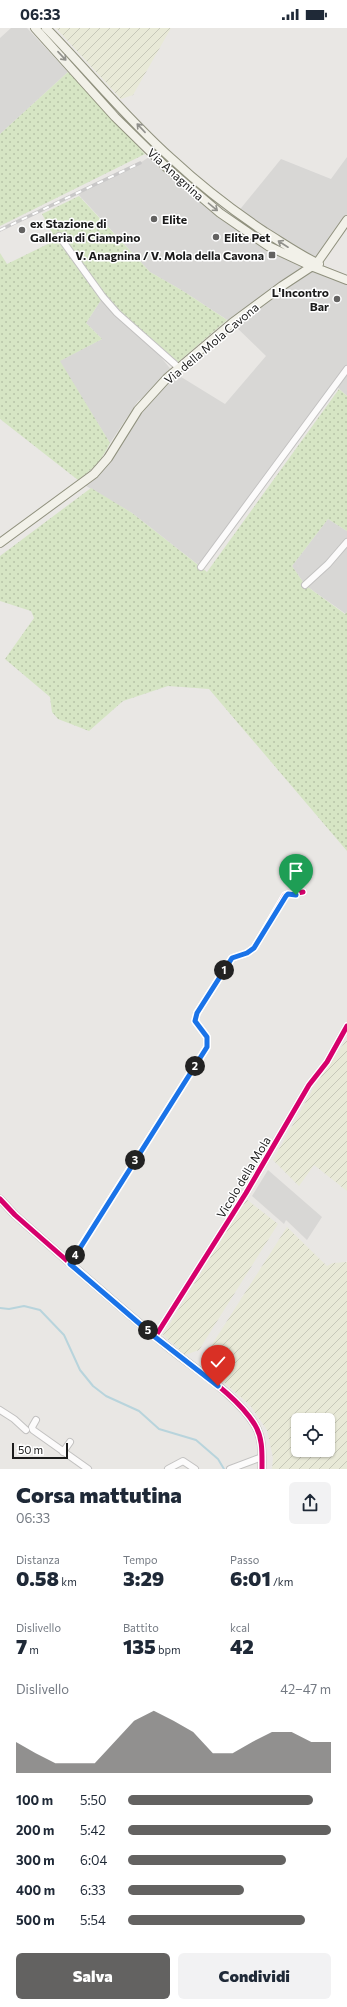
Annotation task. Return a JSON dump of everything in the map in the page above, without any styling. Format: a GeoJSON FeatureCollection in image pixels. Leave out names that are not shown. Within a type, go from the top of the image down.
{"type":"FeatureCollection","features":[{"type":"Feature","properties":{"kind":"main road","name":"Via Anagnina"},"geometry":{"type":"LineString","coordinates":[[35,28],[115,117],[167,168],[198,195],[252,237],[273,249],[347,274]]}},
{"type":"Feature","properties":{"kind":"main road","name":"Via Anagnina"},"geometry":{"type":"LineString","coordinates":[[46,28],[161,149],[204,188],[251,223],[314,264],[347,280]]}},
{"type":"Feature","properties":{"kind":"main road","name":"Via della Mola Cavona"},"geometry":{"type":"LineString","coordinates":[[0,543],[97,471],[108,458],[138,410],[178,368],[232,323],[314,264],[347,220]]}},
{"type":"Feature","properties":{"kind":"street"},"geometry":{"type":"LineString","coordinates":[[198,195],[204,188]]}},
{"type":"Feature","properties":{"kind":"street"},"geometry":{"type":"LineString","coordinates":[[59,236],[103,297],[117,313],[178,368]]}},
{"type":"Feature","properties":{"kind":"street"},"geometry":{"type":"LineString","coordinates":[[201,566],[268,479],[290,446],[347,369]]}},
{"type":"Feature","properties":{"kind":"street"},"geometry":{"type":"LineString","coordinates":[[305,585],[328,564],[347,542]]}},
{"type":"Feature","properties":{"kind":"street"},"geometry":{"type":"LineString","coordinates":[[70,1264],[207,1047],[207,1037],[195,1021],[197,1013],[232,958],[247,953],[254,948],[286,896],[303,892]]}},
{"type":"Feature","properties":{"kind":"street","name":"Vicolo della Mola"},"geometry":{"type":"LineString","coordinates":[[155,1337],[246,1193],[309,1085],[326,1062],[347,1026]]}},
{"type":"Feature","properties":{"kind":"street"},"geometry":{"type":"LineString","coordinates":[[0,1200],[70,1264],[155,1337],[228,1394],[252,1420],[259,1433],[262,1469]]}},
{"type":"Feature","properties":{"kind":"street"},"geometry":{"type":"LineString","coordinates":[[0,1410],[12,1417],[26,1430]]}},
{"type":"Feature","properties":{"kind":"street"},"geometry":{"type":"LineString","coordinates":[[36,1420],[32,1429],[88,1469]]}},
{"type":"Feature","properties":{"kind":"street"},"geometry":{"type":"LineString","coordinates":[[63,1452],[70,1442]]}},
{"type":"Feature","properties":{"kind":"street"},"geometry":{"type":"LineString","coordinates":[[230,1469],[262,1457]]}},
{"type":"Feature","properties":{"kind":"street"},"geometry":{"type":"LineString","coordinates":[[168,1469],[183,1460],[195,1469]]}},
{"type":"Feature","properties":{"kind":"shaded area"},"geometry":{"type":"Polygon","coordinates":[[[11,28],[27,28],[68,72],[0,134],[0,38],[11,28]]]}},
{"type":"Feature","properties":{"kind":"shaded area"},"geometry":{"type":"Polygon","coordinates":[[[161,149],[237,213],[281,159],[331,179],[347,157],[347,215],[321,260],[323,266],[347,279],[347,396],[335,385],[201,567],[132,513],[81,483],[97,471],[153,391],[138,401],[110,443],[59,361],[102,339],[86,323],[103,297],[146,339],[173,372],[225,404],[266,356],[232,323],[183,291],[150,272],[77,193],[140,163],[161,149]]]}},
{"type":"Feature","properties":{"kind":"shaded area"},"geometry":{"type":"Polygon","coordinates":[[[328,519],[347,531],[346,614],[305,585],[292,566],[328,519]]]}},
{"type":"Feature","properties":{"kind":"shaded area"},"geometry":{"type":"Polygon","coordinates":[[[268,1170],[322,1217],[307,1240],[286,1220],[284,1224],[252,1196],[268,1170]]]}},
{"type":"Feature","properties":{"kind":"green space"},"geometry":{"type":"Polygon","coordinates":[[[56,28],[171,28],[133,95],[121,99],[56,28]]]}},
{"type":"Feature","properties":{"kind":"green space"},"geometry":{"type":"Polygon","coordinates":[[[68,72],[145,154],[0,226],[0,134],[68,72]]]}},
{"type":"Feature","properties":{"kind":"green space"},"geometry":{"type":"Polygon","coordinates":[[[79,196],[150,272],[183,291],[227,320],[178,362],[123,314],[105,294],[86,323],[102,339],[60,361],[110,443],[97,464],[78,480],[0,419],[0,253],[7,264],[56,240],[42,214],[79,196]]]}},
{"type":"Feature","properties":{"kind":"green space"},"geometry":{"type":"Polygon","coordinates":[[[339,389],[347,396],[347,531],[328,519],[292,566],[305,585],[345,614],[347,612],[347,851],[209,689],[168,686],[123,701],[89,731],[58,719],[52,712],[50,697],[5,659],[34,618],[31,611],[0,601],[0,556],[91,488],[132,513],[207,572],[339,389]]]}},
{"type":"Feature","properties":{"kind":"green space"},"geometry":{"type":"Polygon","coordinates":[[[347,1039],[347,1191],[314,1165],[299,1186],[273,1160],[314,1087],[347,1039]]]}},
{"type":"Feature","properties":{"kind":"green space"},"geometry":{"type":"Polygon","coordinates":[[[246,1199],[278,1224],[199,1350],[185,1355],[163,1335],[246,1199]]]}},
{"type":"Feature","properties":{"kind":"green space"},"geometry":{"type":"Polygon","coordinates":[[[287,1227],[327,1266],[333,1263],[347,1262],[347,1469],[272,1469],[273,1458],[267,1430],[250,1405],[208,1369],[206,1354],[287,1227]]]}},
{"type":"Feature","properties":{"kind":"waterway"},"geometry":{"type":"LineString","coordinates":[[0,1308],[9,1309],[24,1306],[40,1310],[64,1335],[80,1370],[93,1386],[106,1396],[139,1411],[159,1429],[196,1440],[218,1459],[224,1469]]}},
{"type":"Feature","properties":{"kind":"railway"},"geometry":{"type":"LineString","coordinates":[[0,230],[140,163]]}},
{"type":"Feature","properties":{"kind":"cycle path"},"geometry":{"type":"LineString","coordinates":[[70,1263],[207,1047],[207,1037],[195,1021],[197,1013],[232,958],[247,953],[254,948],[285,895],[303,892]]}},
{"type":"Feature","properties":{"kind":"cycle path"},"geometry":{"type":"LineString","coordinates":[[155,1337],[246,1193],[309,1085],[327,1062],[347,1026]]}},
{"type":"Feature","properties":{"kind":"cycle path"},"geometry":{"type":"LineString","coordinates":[[0,1199],[15,1215],[111,1299],[238,1403],[258,1430],[262,1446],[262,1469]]}},
{"type":"Feature","properties":{"kind":"place","name":"Elite"},"geometry":{"type":"Point","coordinates":[154,219]}},
{"type":"Feature","properties":{"kind":"place","name":"ex Stazione di Galleria di Ciampino"},"geometry":{"type":"Point","coordinates":[22,230]}},
{"type":"Feature","properties":{"kind":"place","name":"Elite Pet"},"geometry":{"type":"Point","coordinates":[216,237]}},
{"type":"Feature","properties":{"kind":"place","name":"V. Anagnina / V. Mola della Cavona"},"geometry":{"type":"Point","coordinates":[272,255]}},
{"type":"Feature","properties":{"kind":"place","name":"L'Incontro Bar"},"geometry":{"type":"Point","coordinates":[337,299]}},
{"type":"Feature","properties":{"kind":"route"},"geometry":{"type":"LineString","coordinates":[[218,1386],[155,1337],[70,1264],[78,1249],[207,1047],[207,1037],[195,1021],[197,1013],[232,958],[247,953],[254,948],[287,894],[296,895]]}}]}
